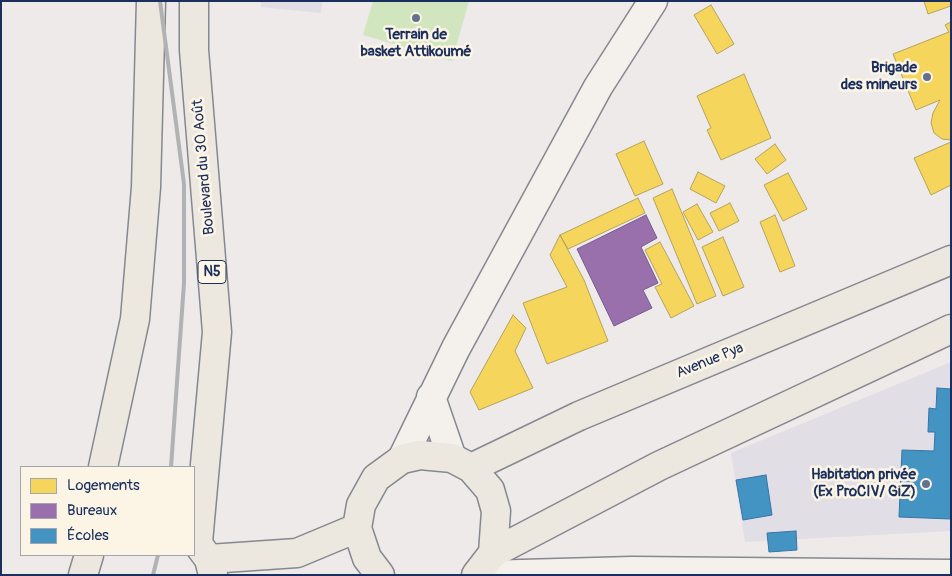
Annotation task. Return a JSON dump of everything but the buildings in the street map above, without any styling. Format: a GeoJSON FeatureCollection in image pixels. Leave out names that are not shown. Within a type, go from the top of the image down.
{"type":"FeatureCollection","features":[{"type":"Feature","properties":{"kind":"main road"},"geometry":{"type":"LineString","coordinates":[[103,466],[135,319],[146,187],[151,1]]}},
{"type":"Feature","properties":{"kind":"main road","name":"Boulevard du 30 Août"},"geometry":{"type":"LineString","coordinates":[[194,1],[194,50],[217,332],[203,554]]}},
{"type":"Feature","properties":{"kind":"main road","name":"Avenue Pya"},"geometry":{"type":"LineString","coordinates":[[462,463],[951,260]]}},
{"type":"Feature","properties":{"kind":"main road"},"geometry":{"type":"LineString","coordinates":[[476,575],[489,564],[659,466],[951,329]]}},
{"type":"Feature","properties":{"kind":"main road"},"geometry":{"type":"LineString","coordinates":[[380,575],[367,558],[358,528],[361,505],[376,478],[402,459],[420,455],[462,463],[490,490],[496,511],[489,564]]}},
{"type":"Feature","properties":{"kind":"main road"},"geometry":{"type":"LineString","coordinates":[[203,554],[297,553],[358,528]]}},
{"type":"Feature","properties":{"kind":"street"},"geometry":{"type":"LineString","coordinates":[[402,459],[431,397],[598,88],[653,1]]}},
{"type":"Feature","properties":{"kind":"street"},"geometry":{"type":"LineString","coordinates":[[431,397],[462,463]]}},
{"type":"Feature","properties":{"kind":"street"},"geometry":{"type":"LineString","coordinates":[[489,564],[632,571],[951,574]]}},
{"type":"Feature","properties":{"kind":"shaded area"},"geometry":{"type":"Polygon","coordinates":[[[261,1],[322,1],[321,13],[261,7],[261,1]]]}},
{"type":"Feature","properties":{"kind":"shaded area"},"geometry":{"type":"Polygon","coordinates":[[[951,362],[951,531],[745,542],[731,453],[951,362]]]}},
{"type":"Feature","properties":{"kind":"green space","name":"Terrain de basket Attikoumé"},"geometry":{"type":"Polygon","coordinates":[[[373,1],[469,1],[452,61],[363,35],[373,1]]]}},
{"type":"Feature","properties":{"kind":"railway"},"geometry":{"type":"LineString","coordinates":[[160,1],[184,184],[184,283],[171,466]]}},
{"type":"Feature","properties":{"kind":"railway"},"geometry":{"type":"LineString","coordinates":[[153,575],[158,556]]}},
{"type":"Feature","properties":{"kind":"place","name":"Terrain de basket Attikoumé"},"geometry":{"type":"Point","coordinates":[416,18]}},
{"type":"Feature","properties":{"kind":"place","name":"Brigade des mineurs"},"geometry":{"type":"Point","coordinates":[927,77]}},
{"type":"Feature","properties":{"kind":"place","name":"Habitation privée (Ex ProCIV/ GiZ)"},"geometry":{"type":"Point","coordinates":[926,484]}}]}
